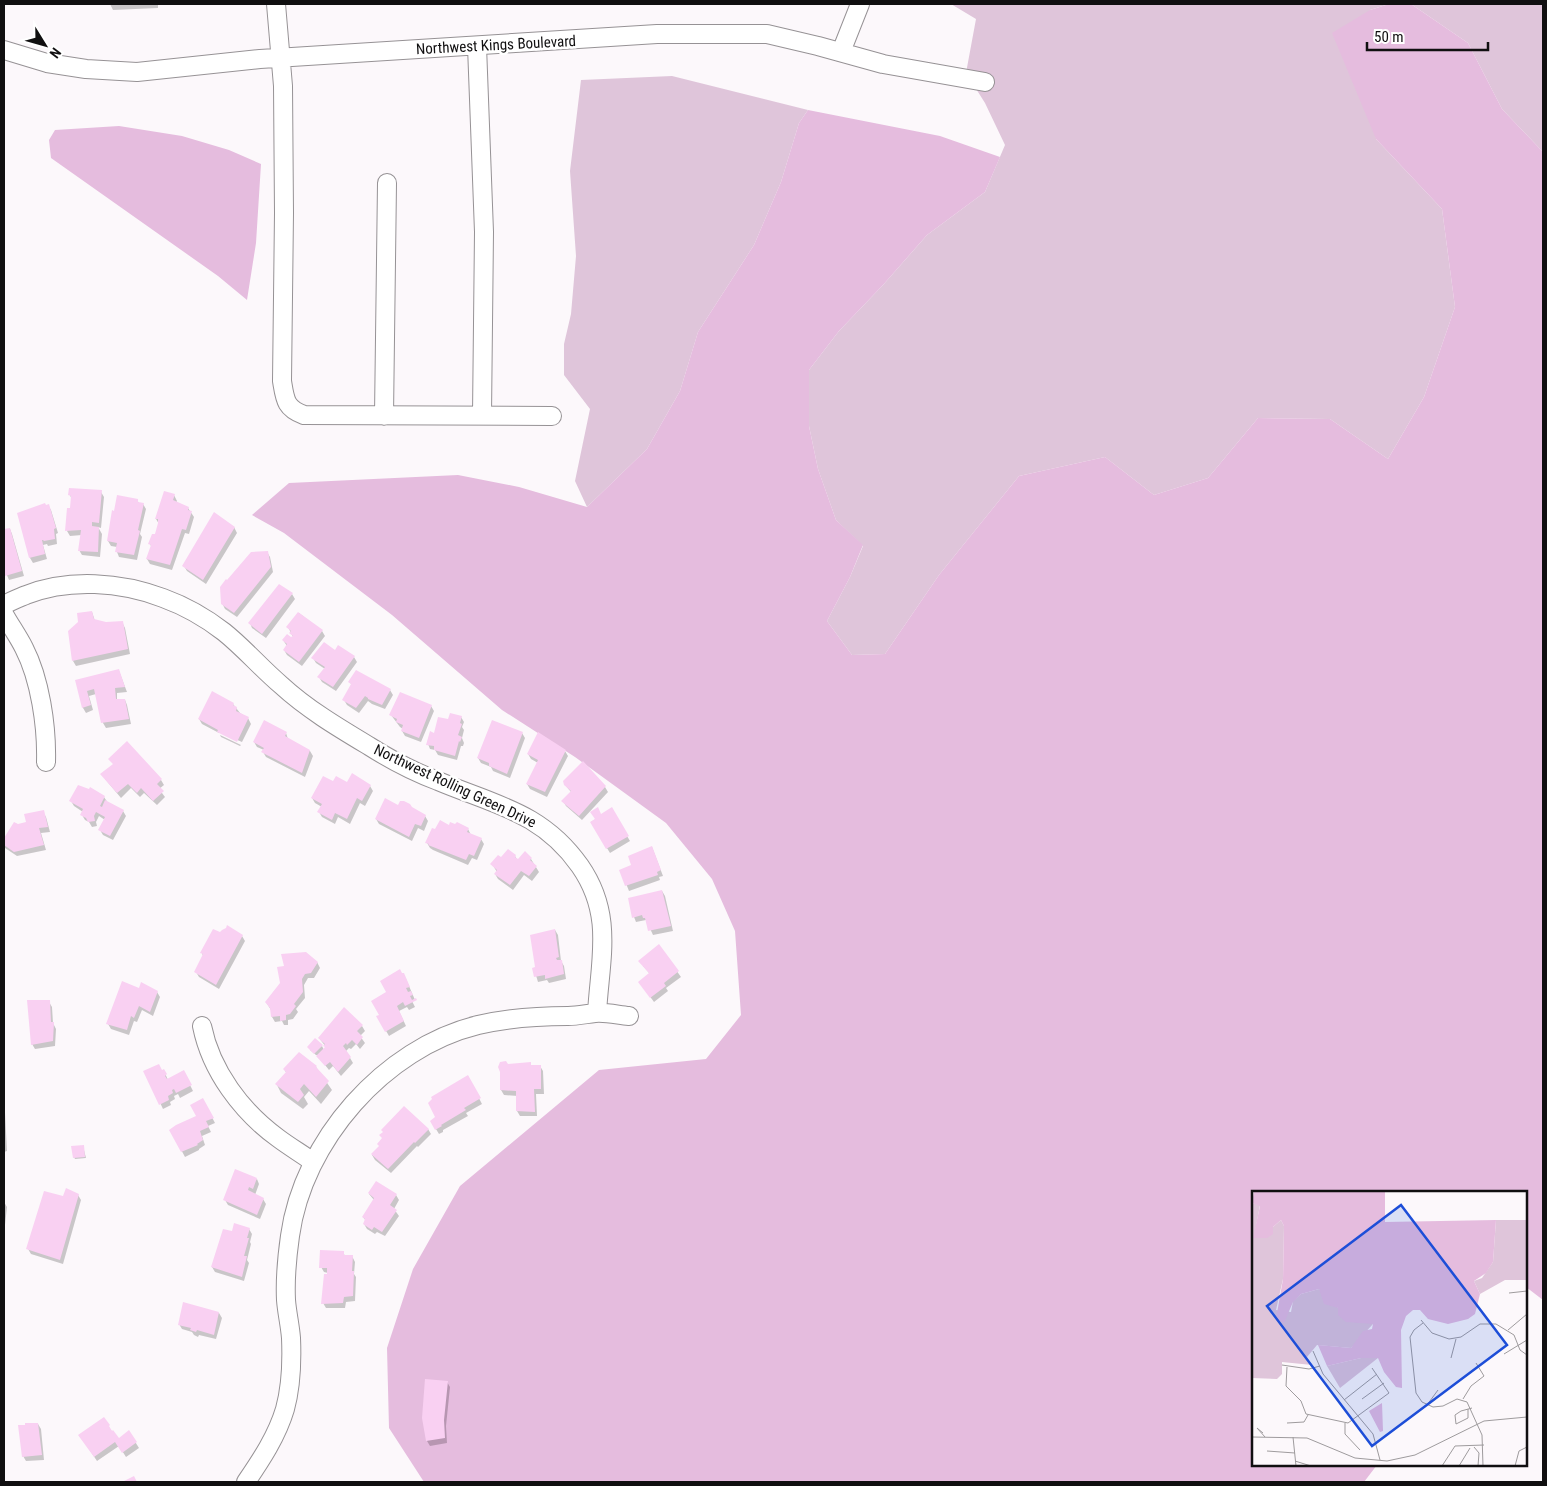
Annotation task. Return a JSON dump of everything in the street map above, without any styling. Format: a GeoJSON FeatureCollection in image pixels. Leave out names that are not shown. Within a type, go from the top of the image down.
{"type":"FeatureCollection","features":[{"type":"Feature","properties":{"kind":"street"},"geometry":{"type":"LineString","coordinates":[[276,4],[283,86],[282,381],[286,401],[293,411],[304,415],[552,416]]}},
{"type":"Feature","properties":{"kind":"street"},"geometry":{"type":"LineString","coordinates":[[841,52],[860,4]]}},
{"type":"Feature","properties":{"kind":"street","name":"Northwest Kings Boulevard"},"geometry":{"type":"LineString","coordinates":[[4,50],[47,63],[86,69],[137,72],[281,58],[657,34],[767,34],[883,64],[985,82]]}},
{"type":"Feature","properties":{"kind":"street"},"geometry":{"type":"LineString","coordinates":[[477,46],[484,232],[482,415]]}},
{"type":"Feature","properties":{"kind":"street"},"geometry":{"type":"LineString","coordinates":[[384,416],[387,183]]}},
{"type":"Feature","properties":{"kind":"street","name":"Northwest Rolling Green Drive"},"geometry":{"type":"LineString","coordinates":[[4,605],[48,588],[91,584],[120,586],[182,606],[209,621],[225,633],[282,686],[317,713],[370,747],[437,781],[508,808],[544,828],[565,846],[581,867],[590,883],[600,910],[603,950],[598,985],[597,1013]]}},
{"type":"Feature","properties":{"kind":"street"},"geometry":{"type":"LineString","coordinates":[[4,614],[24,648],[31,665],[41,701],[47,748],[46,762]]}},
{"type":"Feature","properties":{"kind":"street"},"geometry":{"type":"LineString","coordinates":[[246,1482],[272,1441],[285,1409],[290,1373],[291,1337],[286,1302],[286,1275],[290,1234],[300,1194],[323,1144],[347,1111],[394,1066],[446,1036],[477,1025],[534,1016],[571,1016],[597,1013],[628,1016]]}},
{"type":"Feature","properties":{"kind":"street"},"geometry":{"type":"LineString","coordinates":[[202,1026],[210,1056],[227,1086],[240,1103],[277,1138],[314,1162]]}},
{"type":"Feature","properties":{"kind":"shaded area"},"geometry":{"type":"Polygon","coordinates":[[[951,4],[1389,4],[1370,10],[1376,139],[1442,209],[1455,307],[1424,397],[1388,459],[1330,419],[1258,418],[1208,478],[1154,495],[1105,457],[1019,476],[939,575],[885,654],[852,655],[827,621],[850,577],[863,546],[836,520],[818,469],[809,426],[809,370],[839,331],[927,235],[985,192],[1005,145],[985,103],[966,73],[976,19],[951,4]]]}},
{"type":"Feature","properties":{"kind":"shaded area"},"geometry":{"type":"Polygon","coordinates":[[[1389,4],[1411,4],[1468,43],[1502,109],[1543,152],[1543,1300],[1527,1288],[1527,1191],[1252,1191],[1252,1466],[1376,1466],[1364,1482],[424,1482],[389,1428],[387,1348],[413,1269],[460,1186],[599,1070],[706,1059],[741,1015],[735,931],[712,879],[666,823],[575,757],[502,710],[392,615],[284,533],[252,515],[289,483],[458,475],[519,487],[587,507],[647,449],[680,391],[698,332],[754,245],[781,182],[799,123],[808,110],[940,136],[1000,157],[985,192],[927,235],[839,331],[809,370],[809,426],[818,469],[836,520],[863,545],[850,577],[827,621],[852,655],[885,654],[939,575],[1019,476],[1105,457],[1154,495],[1208,478],[1258,418],[1330,419],[1388,459],[1424,397],[1455,307],[1442,209],[1376,139],[1332,33],[1370,10],[1389,4]]]}},
{"type":"Feature","properties":{"kind":"shaded area"},"geometry":{"type":"Polygon","coordinates":[[[1411,4],[1543,4],[1543,152],[1502,109],[1468,43],[1411,4]]]}},
{"type":"Feature","properties":{"kind":"shaded area"},"geometry":{"type":"Polygon","coordinates":[[[672,76],[808,110],[799,123],[781,182],[754,245],[698,332],[680,391],[647,449],[587,507],[575,481],[590,409],[564,375],[564,344],[571,314],[576,256],[570,171],[581,80],[672,76]]]}},
{"type":"Feature","properties":{"kind":"shaded area"},"geometry":{"type":"Polygon","coordinates":[[[119,126],[182,136],[229,150],[261,164],[256,243],[247,300],[218,276],[51,158],[49,140],[55,130],[119,126]]]}},
{"type":"Feature","properties":{"kind":"building"},"geometry":{"type":"Polygon","coordinates":[[[69,488],[102,490],[99,523],[92,522],[92,526],[99,527],[98,552],[78,551],[81,530],[65,531],[67,508],[70,508],[71,496],[68,495],[69,488]]]}},
{"type":"Feature","properties":{"kind":"building"},"geometry":{"type":"Polygon","coordinates":[[[164,491],[175,494],[173,500],[189,507],[188,510],[192,511],[186,530],[182,529],[170,565],[146,559],[151,545],[148,544],[152,534],[155,534],[158,523],[158,519],[155,519],[164,491]]]}},
{"type":"Feature","properties":{"kind":"building"},"geometry":{"type":"Polygon","coordinates":[[[117,495],[138,499],[138,502],[144,503],[134,555],[115,552],[117,543],[107,541],[112,510],[114,511],[117,495]]]}},
{"type":"Feature","properties":{"kind":"building"},"geometry":{"type":"Polygon","coordinates":[[[45,503],[46,505],[49,504],[56,528],[54,529],[55,539],[42,540],[45,554],[29,558],[17,513],[45,503]]]}},
{"type":"Feature","properties":{"kind":"building"},"geometry":{"type":"Polygon","coordinates":[[[214,512],[235,527],[203,580],[182,566],[214,512]]]}},
{"type":"Feature","properties":{"kind":"building"},"geometry":{"type":"Polygon","coordinates":[[[10,528],[22,571],[5,576],[4,529],[10,528]]]}},
{"type":"Feature","properties":{"kind":"building"},"geometry":{"type":"Polygon","coordinates":[[[268,551],[271,567],[234,613],[221,604],[220,587],[226,579],[251,552],[268,551]]]}},
{"type":"Feature","properties":{"kind":"building"},"geometry":{"type":"Polygon","coordinates":[[[279,584],[293,593],[262,634],[248,623],[279,584]]]}},
{"type":"Feature","properties":{"kind":"building"},"geometry":{"type":"Polygon","coordinates":[[[92,611],[94,619],[106,622],[123,621],[128,649],[72,661],[68,631],[78,622],[77,613],[92,611]]]}},
{"type":"Feature","properties":{"kind":"building"},"geometry":{"type":"Polygon","coordinates":[[[298,612],[323,630],[299,662],[283,650],[287,644],[282,640],[287,634],[291,637],[293,636],[286,627],[298,612]]]}},
{"type":"Feature","properties":{"kind":"building"},"geometry":{"type":"Polygon","coordinates":[[[324,642],[335,650],[338,645],[355,656],[333,687],[317,677],[325,667],[311,658],[324,642]]]}},
{"type":"Feature","properties":{"kind":"building"},"geometry":{"type":"Polygon","coordinates":[[[119,669],[125,687],[115,688],[116,699],[125,699],[129,719],[101,723],[94,689],[87,691],[91,705],[82,708],[75,680],[119,669]]]}},
{"type":"Feature","properties":{"kind":"building"},"geometry":{"type":"Polygon","coordinates":[[[356,670],[391,689],[382,705],[365,696],[356,708],[342,700],[351,684],[348,682],[356,670]]]}},
{"type":"Feature","properties":{"kind":"building"},"geometry":{"type":"Polygon","coordinates":[[[212,691],[234,703],[233,705],[237,707],[236,711],[249,717],[237,742],[217,732],[218,730],[198,719],[212,691]]]}},
{"type":"Feature","properties":{"kind":"building"},"geometry":{"type":"Polygon","coordinates":[[[400,692],[432,705],[419,738],[401,731],[403,725],[396,722],[397,719],[389,715],[400,692]]]}},
{"type":"Feature","properties":{"kind":"building"},"geometry":{"type":"Polygon","coordinates":[[[450,713],[462,716],[460,723],[462,724],[458,735],[462,737],[455,756],[434,750],[434,746],[426,745],[430,731],[434,733],[438,717],[448,719],[450,713]]]}},
{"type":"Feature","properties":{"kind":"building"},"geometry":{"type":"Polygon","coordinates":[[[264,720],[287,732],[285,736],[310,750],[302,773],[261,752],[264,748],[253,742],[264,720]]]}},
{"type":"Feature","properties":{"kind":"building"},"geometry":{"type":"Polygon","coordinates":[[[492,720],[523,732],[507,774],[477,758],[492,720]]]}},
{"type":"Feature","properties":{"kind":"building"},"geometry":{"type":"Polygon","coordinates":[[[538,732],[566,750],[545,792],[526,784],[538,760],[527,754],[538,732]]]}},
{"type":"Feature","properties":{"kind":"building"},"geometry":{"type":"Polygon","coordinates":[[[127,741],[162,779],[157,784],[164,791],[153,801],[141,788],[137,793],[128,784],[117,793],[100,774],[113,764],[108,759],[127,741]]]}},
{"type":"Feature","properties":{"kind":"building"},"geometry":{"type":"Polygon","coordinates":[[[583,761],[606,786],[579,816],[561,801],[571,791],[564,785],[563,781],[583,761]]]}},
{"type":"Feature","properties":{"kind":"building"},"geometry":{"type":"Polygon","coordinates":[[[352,773],[371,785],[362,801],[357,798],[347,819],[335,813],[332,820],[317,812],[322,804],[311,798],[323,776],[333,781],[336,776],[347,782],[352,773]]]}},
{"type":"Feature","properties":{"kind":"building"},"geometry":{"type":"Polygon","coordinates":[[[78,785],[89,789],[90,787],[105,796],[100,806],[102,807],[105,800],[124,810],[110,836],[98,830],[105,817],[96,812],[94,816],[95,821],[88,822],[86,818],[80,815],[83,809],[69,801],[78,785]]]}},
{"type":"Feature","properties":{"kind":"building"},"geometry":{"type":"Polygon","coordinates":[[[385,798],[398,805],[400,801],[404,801],[426,815],[421,826],[415,824],[409,837],[375,819],[385,798]]]}},
{"type":"Feature","properties":{"kind":"building"},"geometry":{"type":"Polygon","coordinates":[[[598,807],[601,814],[612,807],[629,836],[606,849],[590,822],[595,819],[590,812],[598,807]]]}},
{"type":"Feature","properties":{"kind":"building"},"geometry":{"type":"Polygon","coordinates":[[[44,810],[48,827],[39,828],[44,845],[14,852],[4,845],[4,838],[14,822],[18,824],[26,822],[24,814],[44,810]]]}},
{"type":"Feature","properties":{"kind":"building"},"geometry":{"type":"Polygon","coordinates":[[[440,820],[449,825],[450,822],[455,824],[457,822],[469,828],[467,832],[482,838],[474,856],[469,854],[466,860],[425,843],[432,828],[435,829],[440,820]]]}},
{"type":"Feature","properties":{"kind":"building"},"geometry":{"type":"Polygon","coordinates":[[[652,846],[661,870],[657,872],[658,875],[625,886],[619,870],[631,865],[628,856],[652,846]]]}},
{"type":"Feature","properties":{"kind":"building"},"geometry":{"type":"Polygon","coordinates":[[[508,849],[518,859],[525,851],[532,858],[530,860],[537,866],[529,876],[521,871],[510,885],[494,874],[497,870],[490,864],[498,855],[501,857],[508,849]]]}},
{"type":"Feature","properties":{"kind":"building"},"geometry":{"type":"Polygon","coordinates":[[[662,890],[671,926],[648,931],[645,918],[642,915],[632,918],[628,898],[662,890]]]}},
{"type":"Feature","properties":{"kind":"building"},"geometry":{"type":"Polygon","coordinates":[[[227,925],[243,935],[216,985],[194,972],[203,954],[200,953],[213,929],[220,932],[227,925]]]}},
{"type":"Feature","properties":{"kind":"building"},"geometry":{"type":"Polygon","coordinates":[[[555,929],[559,957],[556,958],[557,960],[562,960],[564,974],[545,979],[545,975],[534,977],[532,968],[535,967],[530,935],[555,929]]]}},
{"type":"Feature","properties":{"kind":"building"},"geometry":{"type":"Polygon","coordinates":[[[659,944],[679,971],[664,983],[666,986],[650,998],[638,982],[649,973],[638,961],[659,944]]]}},
{"type":"Feature","properties":{"kind":"building"},"geometry":{"type":"Polygon","coordinates":[[[306,952],[318,962],[311,973],[305,974],[302,979],[303,992],[294,1004],[296,1006],[290,1014],[286,1015],[286,1020],[280,1021],[280,1016],[271,1017],[270,1008],[265,1002],[280,983],[277,967],[284,966],[281,954],[306,952]]]}},
{"type":"Feature","properties":{"kind":"building"},"geometry":{"type":"Polygon","coordinates":[[[400,969],[404,973],[410,987],[406,988],[413,995],[410,996],[412,1000],[416,998],[417,1000],[405,1006],[403,1002],[397,1006],[404,1021],[385,1032],[376,1016],[379,1015],[371,1001],[386,992],[380,981],[400,969]]]}},
{"type":"Feature","properties":{"kind":"building"},"geometry":{"type":"Polygon","coordinates":[[[122,981],[139,988],[141,982],[158,991],[150,1012],[139,1006],[134,1018],[131,1016],[127,1030],[106,1024],[122,981]]]}},
{"type":"Feature","properties":{"kind":"building"},"geometry":{"type":"Polygon","coordinates":[[[27,1000],[50,1000],[51,1022],[54,1022],[53,1041],[31,1045],[27,1000]]]}},
{"type":"Feature","properties":{"kind":"building"},"geometry":{"type":"Polygon","coordinates":[[[344,1007],[363,1025],[357,1031],[363,1037],[357,1045],[352,1040],[343,1046],[351,1057],[338,1072],[330,1062],[325,1066],[316,1056],[325,1047],[323,1046],[325,1044],[318,1038],[344,1007]]]}},
{"type":"Feature","properties":{"kind":"building"},"geometry":{"type":"Polygon","coordinates":[[[315,1038],[323,1045],[314,1054],[307,1047],[315,1038]]]}},
{"type":"Feature","properties":{"kind":"building"},"geometry":{"type":"Polygon","coordinates":[[[299,1052],[317,1066],[329,1081],[316,1097],[304,1084],[300,1089],[304,1095],[298,1102],[275,1084],[286,1072],[283,1069],[299,1052]]]}},
{"type":"Feature","properties":{"kind":"building"},"geometry":{"type":"Polygon","coordinates":[[[506,1061],[508,1064],[531,1062],[531,1065],[541,1065],[541,1089],[534,1089],[535,1112],[516,1111],[516,1091],[500,1090],[500,1072],[498,1067],[500,1062],[506,1061]]]}},
{"type":"Feature","properties":{"kind":"building"},"geometry":{"type":"Polygon","coordinates":[[[159,1064],[167,1074],[165,1076],[167,1079],[184,1070],[192,1085],[176,1093],[174,1089],[172,1090],[173,1093],[168,1096],[169,1100],[159,1105],[143,1071],[159,1064]]]}},
{"type":"Feature","properties":{"kind":"building"},"geometry":{"type":"Polygon","coordinates":[[[468,1075],[481,1098],[435,1130],[430,1121],[435,1117],[428,1103],[432,1099],[431,1097],[468,1075]]]}},
{"type":"Feature","properties":{"kind":"building"},"geometry":{"type":"Polygon","coordinates":[[[203,1098],[214,1118],[206,1121],[209,1127],[200,1131],[203,1140],[198,1145],[181,1152],[169,1130],[196,1116],[190,1105],[203,1098]]]}},
{"type":"Feature","properties":{"kind":"building"},"geometry":{"type":"Polygon","coordinates":[[[404,1106],[429,1129],[388,1169],[371,1154],[379,1146],[377,1144],[382,1138],[379,1135],[383,1132],[381,1130],[404,1106]]]}},
{"type":"Feature","properties":{"kind":"building"},"geometry":{"type":"Polygon","coordinates":[[[84,1145],[85,1157],[73,1158],[71,1146],[84,1145]]]}},
{"type":"Feature","properties":{"kind":"building"},"geometry":{"type":"Polygon","coordinates":[[[235,1169],[257,1178],[253,1189],[249,1187],[248,1190],[264,1198],[257,1215],[223,1200],[235,1169]]]}},
{"type":"Feature","properties":{"kind":"building"},"geometry":{"type":"Polygon","coordinates":[[[376,1181],[397,1194],[390,1205],[397,1210],[382,1232],[374,1227],[372,1230],[363,1224],[365,1219],[362,1217],[374,1198],[368,1193],[376,1181]]]}},
{"type":"Feature","properties":{"kind":"building"},"geometry":{"type":"Polygon","coordinates":[[[66,1188],[79,1194],[60,1260],[26,1249],[44,1191],[63,1196],[66,1188]]]}},
{"type":"Feature","properties":{"kind":"building"},"geometry":{"type":"Polygon","coordinates":[[[234,1223],[250,1228],[244,1256],[247,1256],[242,1277],[211,1267],[223,1229],[232,1231],[234,1223]]]}},
{"type":"Feature","properties":{"kind":"building"},"geometry":{"type":"Polygon","coordinates":[[[320,1250],[344,1251],[344,1255],[353,1255],[353,1296],[344,1297],[343,1303],[321,1304],[324,1274],[327,1274],[327,1268],[319,1268],[320,1250]]]}},
{"type":"Feature","properties":{"kind":"building"},"geometry":{"type":"Polygon","coordinates":[[[183,1302],[219,1312],[214,1335],[197,1330],[196,1332],[190,1330],[191,1328],[178,1325],[183,1302]]]}},
{"type":"Feature","properties":{"kind":"building"},"geometry":{"type":"Polygon","coordinates":[[[425,1379],[448,1381],[444,1420],[445,1438],[426,1441],[422,1418],[425,1379]]]}},
{"type":"Feature","properties":{"kind":"building"},"geometry":{"type":"Polygon","coordinates":[[[104,1417],[112,1431],[119,1438],[129,1430],[137,1442],[122,1453],[115,1442],[94,1457],[78,1435],[104,1417]]]}},
{"type":"Feature","properties":{"kind":"building"},"geometry":{"type":"Polygon","coordinates":[[[25,1423],[38,1423],[42,1455],[22,1457],[18,1425],[25,1425],[25,1423]]]}},
{"type":"Feature","properties":{"kind":"building"},"geometry":{"type":"Polygon","coordinates":[[[134,1476],[137,1482],[122,1482],[134,1476]]]}}]}
